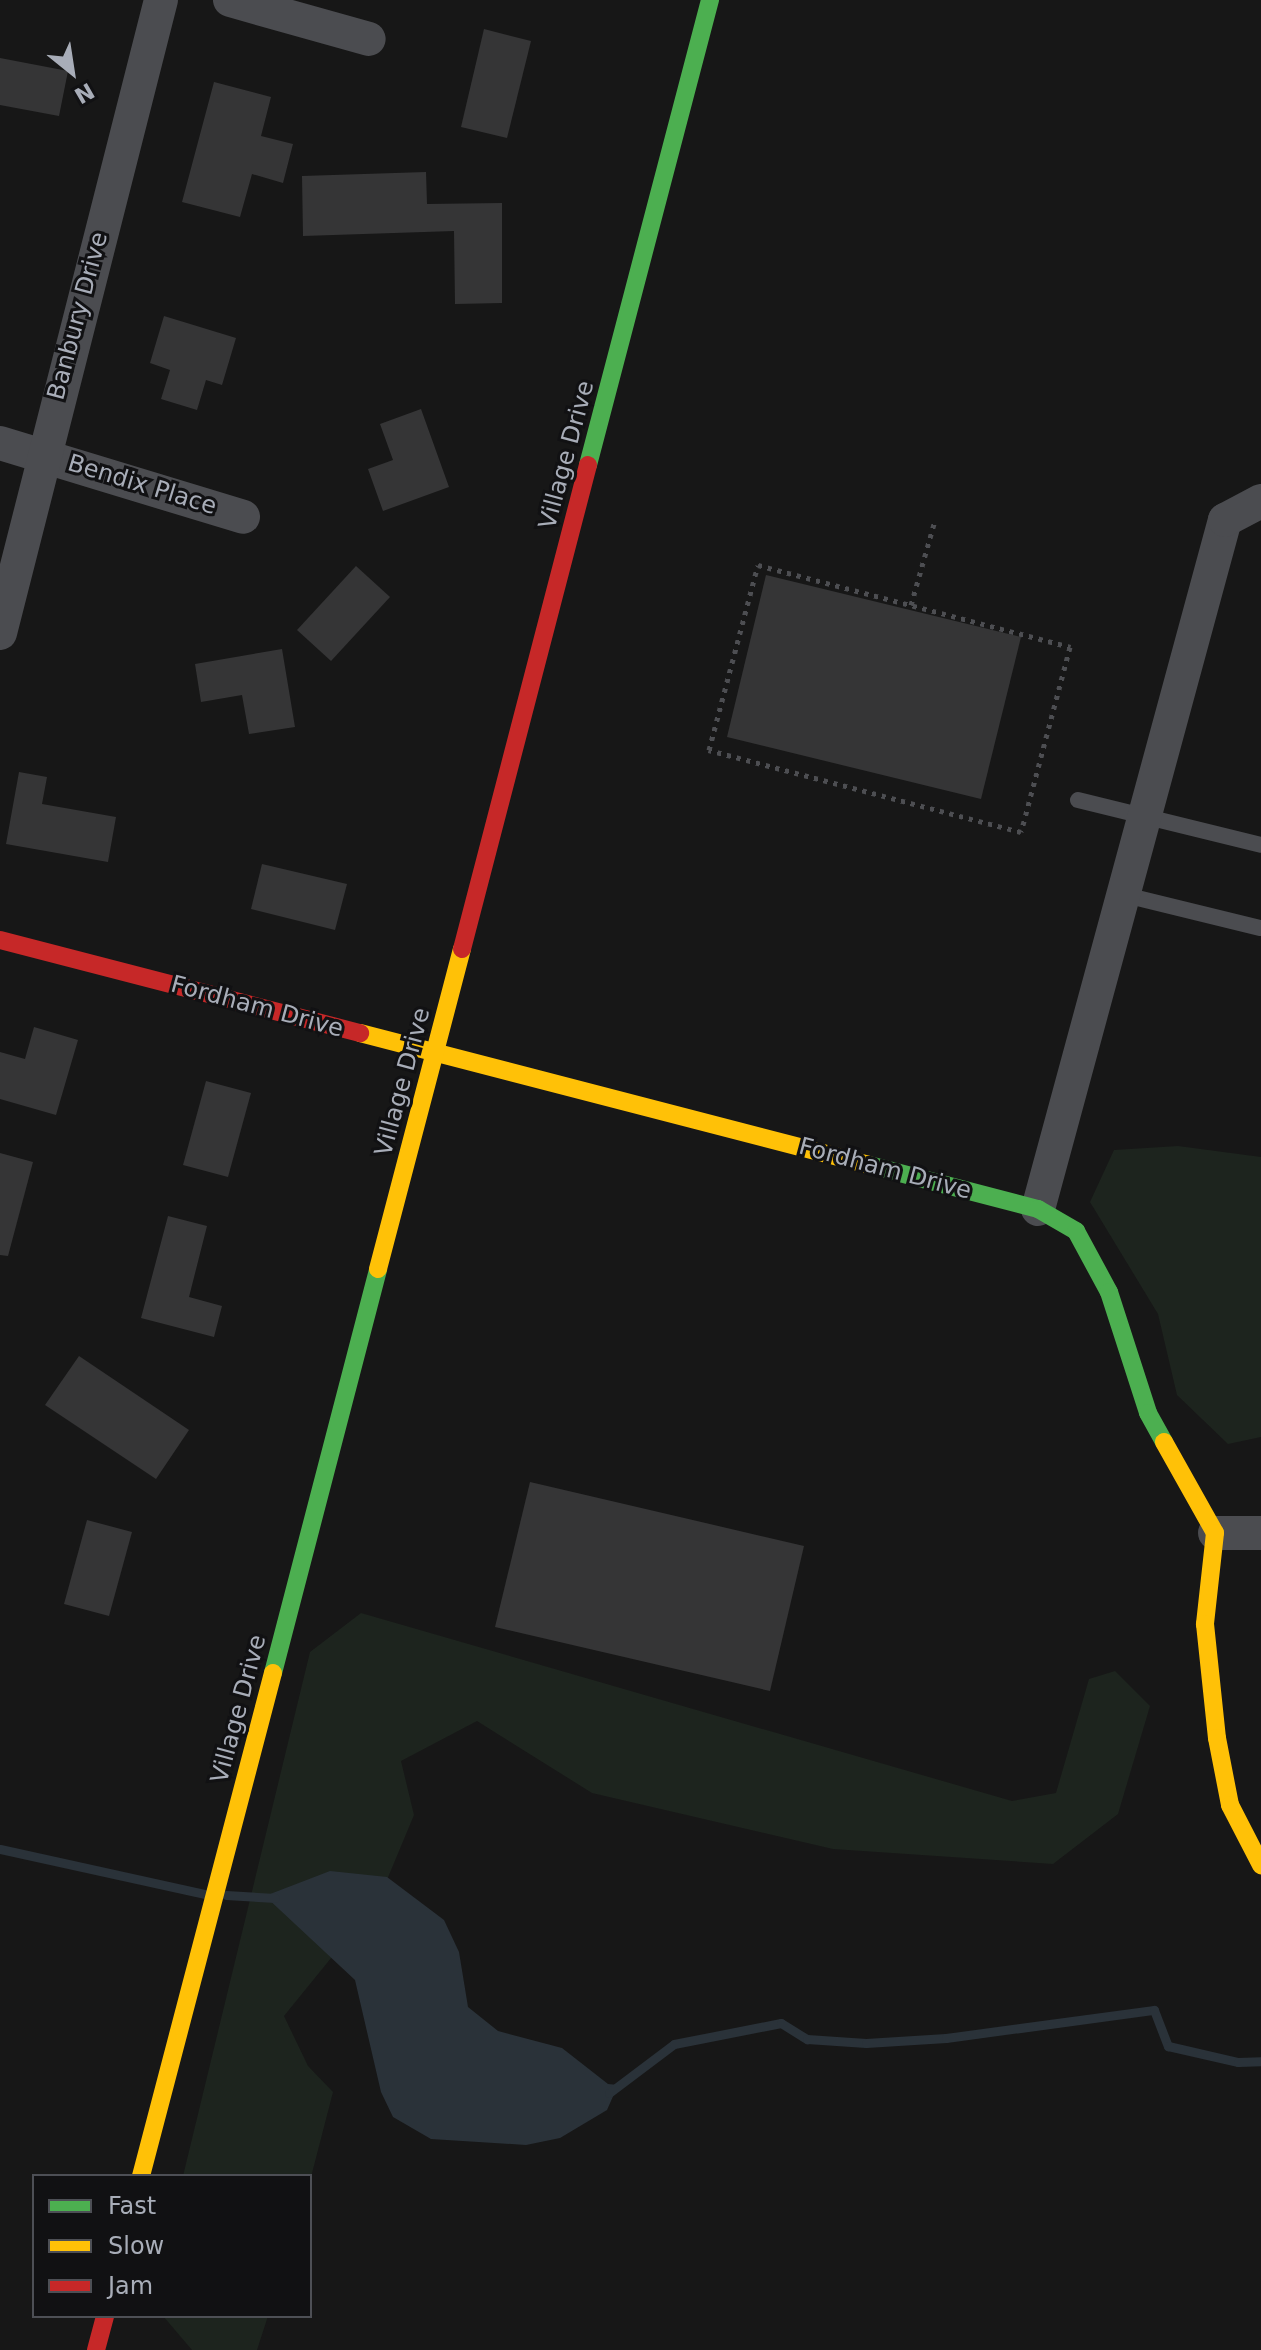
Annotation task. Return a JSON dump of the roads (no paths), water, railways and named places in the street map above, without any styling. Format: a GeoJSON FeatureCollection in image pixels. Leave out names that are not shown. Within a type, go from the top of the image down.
{"type":"FeatureCollection","features":[{"type":"Feature","properties":{"kind":"main road","name":"Village Drive"},"geometry":{"type":"LineString","coordinates":[[142,2174],[710,0]]}},
{"type":"Feature","properties":{"kind":"main road","name":"Fordham Drive"},"geometry":{"type":"LineString","coordinates":[[0,940],[1038,1209],[1076,1231],[1091,1256],[1109,1292],[1148,1413],[1215,1533]]}},
{"type":"Feature","properties":{"kind":"main road"},"geometry":{"type":"LineString","coordinates":[[1215,1533],[1205,1624],[1217,1738],[1230,1805],[1261,1865]]}},
{"type":"Feature","properties":{"kind":"main road"},"geometry":{"type":"LineString","coordinates":[[96,2350],[104,2318]]}},
{"type":"Feature","properties":{"kind":"street","name":"Banbury Drive"},"geometry":{"type":"LineString","coordinates":[[0,633],[42,454],[161,0]]}},
{"type":"Feature","properties":{"kind":"street"},"geometry":{"type":"LineString","coordinates":[[230,0],[369,39]]}},
{"type":"Feature","properties":{"kind":"street","name":"Bendix Place"},"geometry":{"type":"LineString","coordinates":[[0,443],[243,517]]}},
{"type":"Feature","properties":{"kind":"street"},"geometry":{"type":"LineString","coordinates":[[1038,1209],[1121,894],[1225,520],[1261,501]]}},
{"type":"Feature","properties":{"kind":"street"},"geometry":{"type":"LineString","coordinates":[[1215,1533],[1261,1533]]}},
{"type":"Feature","properties":{"kind":"lane"},"geometry":{"type":"LineString","coordinates":[[1078,800],[1261,845]]}},
{"type":"Feature","properties":{"kind":"lane"},"geometry":{"type":"LineString","coordinates":[[1121,894],[1261,928]]}},
{"type":"Feature","properties":{"kind":"waterway"},"geometry":{"type":"LineString","coordinates":[[0,1849],[204,1894]]}},
{"type":"Feature","properties":{"kind":"waterway"},"geometry":{"type":"LineString","coordinates":[[226,1895],[275,1898]]}},
{"type":"Feature","properties":{"kind":"waterway"},"geometry":{"type":"LineString","coordinates":[[609,2093],[674,2044],[781,2023],[807,2039],[866,2043],[946,2038],[1154,2010],[1168,2046],[1238,2062],[1261,2061]]}}]}
